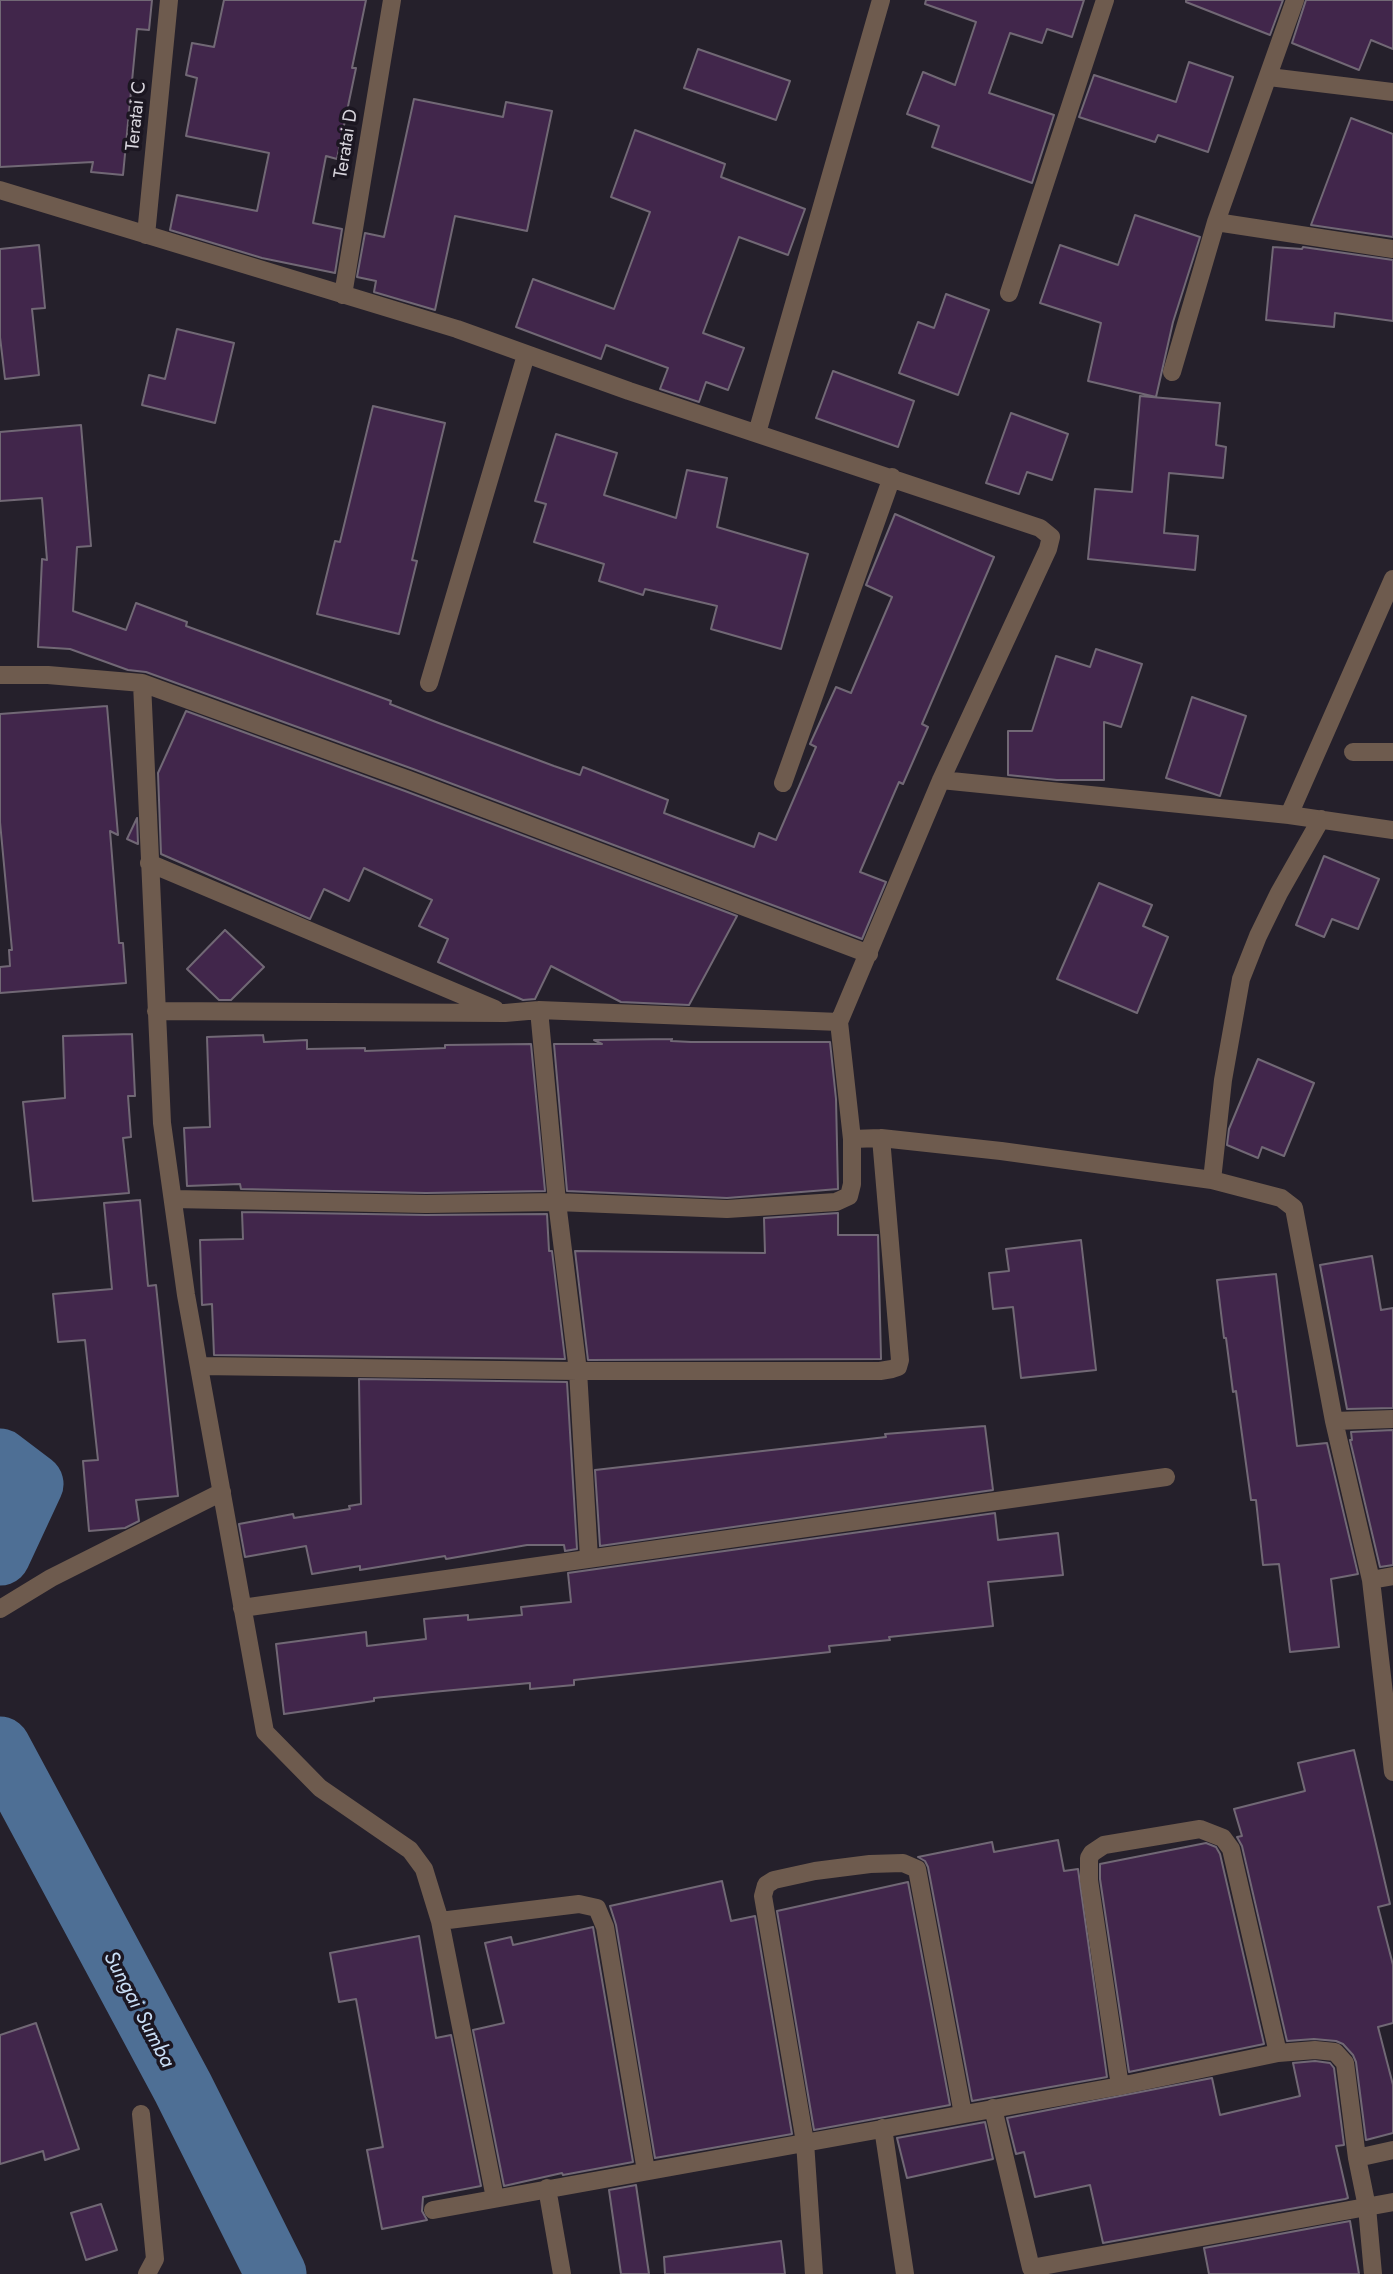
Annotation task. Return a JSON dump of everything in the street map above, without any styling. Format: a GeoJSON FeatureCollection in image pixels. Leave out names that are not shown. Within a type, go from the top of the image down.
{"type":"FeatureCollection","features":[{"type":"Feature","properties":{"kind":"street","name":"Teratai C"},"geometry":{"type":"LineString","coordinates":[[146,235],[169,0]]}},
{"type":"Feature","properties":{"kind":"street","name":"Teratai D"},"geometry":{"type":"LineString","coordinates":[[343,295],[392,0]]}},
{"type":"Feature","properties":{"kind":"street"},"geometry":{"type":"LineString","coordinates":[[757,433],[881,0]]}},
{"type":"Feature","properties":{"kind":"street"},"geometry":{"type":"LineString","coordinates":[[1009,293],[1105,0]]}},
{"type":"Feature","properties":{"kind":"street"},"geometry":{"type":"LineString","coordinates":[[1172,372],[1216,222],[1295,0]]}},
{"type":"Feature","properties":{"kind":"street"},"geometry":{"type":"LineString","coordinates":[[1269,77],[1393,92]]}},
{"type":"Feature","properties":{"kind":"street"},"geometry":{"type":"LineString","coordinates":[[0,190],[457,329],[526,355],[1040,528],[1051,537],[1048,549],[941,780],[839,1022],[852,1139],[852,1184],[849,1196],[836,1202],[727,1209],[557,1202],[425,1204],[173,1199]]}},
{"type":"Feature","properties":{"kind":"street"},"geometry":{"type":"LineString","coordinates":[[1216,222],[1393,249]]}},
{"type":"Feature","properties":{"kind":"street"},"geometry":{"type":"LineString","coordinates":[[429,683],[526,355]]}},
{"type":"Feature","properties":{"kind":"street"},"geometry":{"type":"LineString","coordinates":[[783,783],[892,477]]}},
{"type":"Feature","properties":{"kind":"street"},"geometry":{"type":"LineString","coordinates":[[1289,815],[1393,579]]}},
{"type":"Feature","properties":{"kind":"street"},"geometry":{"type":"LineString","coordinates":[[0,675],[48,675],[142,683],[397,775],[869,954]]}},
{"type":"Feature","properties":{"kind":"street"},"geometry":{"type":"LineString","coordinates":[[142,683],[162,1123],[200,1366],[265,1732],[320,1788],[410,1850],[424,1869],[440,1921],[495,2197]]}},
{"type":"Feature","properties":{"kind":"street"},"geometry":{"type":"LineString","coordinates":[[1353,752],[1393,752]]}},
{"type":"Feature","properties":{"kind":"street"},"geometry":{"type":"LineString","coordinates":[[941,780],[1289,815],[1393,830]]}},
{"type":"Feature","properties":{"kind":"street"},"geometry":{"type":"LineString","coordinates":[[1212,1180],[1223,1080],[1241,979],[1279,893],[1321,819]]}},
{"type":"Feature","properties":{"kind":"street"},"geometry":{"type":"LineString","coordinates":[[149,863],[505,1013]]}},
{"type":"Feature","properties":{"kind":"street"},"geometry":{"type":"LineString","coordinates":[[156,1011],[505,1013],[540,1010],[839,1022]]}},
{"type":"Feature","properties":{"kind":"street"},"geometry":{"type":"LineString","coordinates":[[540,1010],[557,1202],[578,1371],[589,1558]]}},
{"type":"Feature","properties":{"kind":"street"},"geometry":{"type":"LineString","coordinates":[[200,1366],[578,1371],[880,1371],[898,1367],[900,1360],[881,1138]]}},
{"type":"Feature","properties":{"kind":"street"},"geometry":{"type":"LineString","coordinates":[[852,1139],[881,1138],[1212,1180],[1281,1198],[1294,1208],[1334,1420],[1371,1580],[1392,1764]]}},
{"type":"Feature","properties":{"kind":"street"},"geometry":{"type":"LineString","coordinates":[[1334,1420],[1393,1419]]}},
{"type":"Feature","properties":{"kind":"street"},"geometry":{"type":"LineString","coordinates":[[242,1608],[1166,1477]]}},
{"type":"Feature","properties":{"kind":"street"},"geometry":{"type":"LineString","coordinates":[[0,1609],[51,1578],[222,1492]]}},
{"type":"Feature","properties":{"kind":"street"},"geometry":{"type":"LineString","coordinates":[[1371,1580],[1393,1576]]}},
{"type":"Feature","properties":{"kind":"street"},"geometry":{"type":"LineString","coordinates":[[1120,2086],[1089,1880],[1089,1858],[1104,1844],[1200,1829],[1223,1838],[1231,1849],[1278,2053]]}},
{"type":"Feature","properties":{"kind":"street"},"geometry":{"type":"LineString","coordinates":[[814,2274],[805,2142],[762,1896],[766,1885],[774,1880],[815,1871],[870,1864],[904,1863],[917,1869],[963,2114]]}},
{"type":"Feature","properties":{"kind":"street"},"geometry":{"type":"LineString","coordinates":[[440,1921],[579,1904],[597,1908],[605,1927],[646,2171]]}},
{"type":"Feature","properties":{"kind":"street"},"geometry":{"type":"LineString","coordinates":[[433,2210],[1120,2086],[1278,2053],[1315,2050],[1335,2052],[1345,2063],[1357,2158],[1367,2207],[1373,2274]]}},
{"type":"Feature","properties":{"kind":"street"},"geometry":{"type":"LineString","coordinates":[[993,2108],[1031,2268],[1393,2202]]}},
{"type":"Feature","properties":{"kind":"street"},"geometry":{"type":"LineString","coordinates":[[141,2114],[155,2259],[147,2274]]}},
{"type":"Feature","properties":{"kind":"street"},"geometry":{"type":"LineString","coordinates":[[883,2128],[905,2274]]}},
{"type":"Feature","properties":{"kind":"street"},"geometry":{"type":"LineString","coordinates":[[1357,2158],[1393,2150]]}},
{"type":"Feature","properties":{"kind":"street"},"geometry":{"type":"LineString","coordinates":[[547,2188],[562,2274]]}},
{"type":"Feature","properties":{"kind":"street"},"geometry":{"type":"LineString","coordinates":[[1024,2239],[1031,2274]]}},
{"type":"Feature","properties":{"kind":"building"},"geometry":{"type":"Polygon","coordinates":[[[0,0],[152,0],[149,30],[137,29],[123,175],[91,172],[93,162],[0,167],[0,0]]]}},
{"type":"Feature","properties":{"kind":"building"},"geometry":{"type":"Polygon","coordinates":[[[224,0],[366,0],[352,68],[356,68],[337,159],[326,156],[313,223],[342,229],[335,273],[262,258],[170,230],[177,195],[257,211],[269,153],[186,136],[197,78],[186,75],[192,43],[214,47],[224,0]]]}},
{"type":"Feature","properties":{"kind":"building"},"geometry":{"type":"Polygon","coordinates":[[[926,0],[1084,0],[1072,37],[1047,29],[1042,43],[1010,33],[989,93],[1054,115],[1032,183],[932,147],[939,126],[907,114],[923,72],[955,85],[976,22],[925,4],[926,0]]]}},
{"type":"Feature","properties":{"kind":"building"},"geometry":{"type":"Polygon","coordinates":[[[1186,0],[1283,0],[1270,35],[1186,0]]]}},
{"type":"Feature","properties":{"kind":"building"},"geometry":{"type":"Polygon","coordinates":[[[1306,0],[1393,0],[1393,49],[1371,40],[1359,70],[1292,43],[1306,0]]]}},
{"type":"Feature","properties":{"kind":"building"},"geometry":{"type":"Polygon","coordinates":[[[698,49],[790,81],[776,120],[684,88],[698,49]]]}},
{"type":"Feature","properties":{"kind":"building"},"geometry":{"type":"Polygon","coordinates":[[[1189,62],[1233,77],[1208,152],[1158,135],[1155,142],[1079,117],[1094,75],[1176,102],[1189,62]]]}},
{"type":"Feature","properties":{"kind":"building"},"geometry":{"type":"Polygon","coordinates":[[[414,99],[503,117],[506,102],[552,111],[527,231],[455,216],[435,310],[374,292],[376,281],[357,277],[365,233],[384,237],[414,99]]]}},
{"type":"Feature","properties":{"kind":"building"},"geometry":{"type":"Polygon","coordinates":[[[1351,118],[1393,134],[1393,237],[1311,225],[1351,118]]]}},
{"type":"Feature","properties":{"kind":"building"},"geometry":{"type":"Polygon","coordinates":[[[635,130],[725,164],[721,177],[805,209],[788,255],[739,237],[703,333],[744,348],[728,390],[706,382],[699,402],[660,389],[668,368],[606,345],[601,359],[516,327],[533,279],[614,309],[650,212],[611,197],[635,130]]]}},
{"type":"Feature","properties":{"kind":"building"},"geometry":{"type":"Polygon","coordinates":[[[1135,215],[1200,237],[1173,322],[1156,397],[1088,381],[1101,323],[1040,303],[1060,245],[1118,265],[1135,215]]]}},
{"type":"Feature","properties":{"kind":"building"},"geometry":{"type":"Polygon","coordinates":[[[39,245],[45,308],[32,309],[39,375],[5,379],[0,337],[0,249],[39,245]]]}},
{"type":"Feature","properties":{"kind":"building"},"geometry":{"type":"Polygon","coordinates":[[[1273,247],[1303,247],[1393,260],[1393,321],[1335,313],[1334,327],[1266,320],[1273,247]]]}},
{"type":"Feature","properties":{"kind":"building"},"geometry":{"type":"Polygon","coordinates":[[[946,294],[989,310],[958,395],[899,373],[918,322],[934,328],[946,294]]]}},
{"type":"Feature","properties":{"kind":"building"},"geometry":{"type":"Polygon","coordinates":[[[177,329],[234,343],[215,423],[142,405],[149,375],[165,379],[177,329]]]}},
{"type":"Feature","properties":{"kind":"building"},"geometry":{"type":"Polygon","coordinates":[[[833,371],[914,401],[898,447],[816,418],[833,371]]]}},
{"type":"Feature","properties":{"kind":"building"},"geometry":{"type":"Polygon","coordinates":[[[1140,396],[1220,403],[1216,445],[1226,447],[1223,478],[1169,473],[1164,533],[1198,536],[1195,570],[1088,559],[1095,489],[1132,492],[1140,396]]]}},
{"type":"Feature","properties":{"kind":"building"},"geometry":{"type":"Polygon","coordinates":[[[373,406],[445,423],[412,560],[417,561],[399,634],[317,614],[335,541],[340,542],[373,406]]]}},
{"type":"Feature","properties":{"kind":"building"},"geometry":{"type":"Polygon","coordinates":[[[1011,413],[1068,434],[1052,480],[1027,472],[1019,494],[986,483],[1011,413]]]}},
{"type":"Feature","properties":{"kind":"building"},"geometry":{"type":"Polygon","coordinates":[[[81,425],[91,546],[77,547],[73,611],[126,630],[136,603],[187,622],[186,626],[391,701],[390,704],[554,766],[580,775],[583,767],[668,800],[664,813],[754,847],[759,833],[776,840],[816,747],[810,744],[836,687],[851,693],[892,597],[866,585],[895,514],[994,557],[922,724],[928,727],[903,784],[899,782],[860,872],[886,882],[862,939],[413,769],[146,672],[128,670],[70,649],[38,647],[42,559],[47,560],[42,498],[0,501],[0,432],[81,425]]]}},
{"type":"Feature","properties":{"kind":"building"},"geometry":{"type":"Polygon","coordinates":[[[556,434],[617,453],[604,495],[676,518],[687,470],[727,478],[717,527],[808,554],[781,649],[711,629],[717,606],[645,589],[643,595],[599,581],[604,564],[534,542],[546,504],[535,501],[556,434]]]}},
{"type":"Feature","properties":{"kind":"building"},"geometry":{"type":"Polygon","coordinates":[[[1096,649],[1142,664],[1121,727],[1104,722],[1104,780],[1057,780],[1008,775],[1008,731],[1032,731],[1056,656],[1090,667],[1096,649]]]}},
{"type":"Feature","properties":{"kind":"building"},"geometry":{"type":"Polygon","coordinates":[[[1192,697],[1246,716],[1220,796],[1166,778],[1192,697]]]}},
{"type":"Feature","properties":{"kind":"building"},"geometry":{"type":"Polygon","coordinates":[[[107,706],[118,835],[110,831],[119,943],[123,943],[126,983],[0,993],[0,967],[10,966],[9,950],[12,950],[0,822],[0,714],[107,706]]]}},
{"type":"Feature","properties":{"kind":"building"},"geometry":{"type":"Polygon","coordinates":[[[186,711],[737,916],[689,1005],[621,1002],[551,966],[535,999],[523,1000],[438,962],[448,939],[419,926],[432,900],[364,868],[349,901],[324,889],[310,919],[161,854],[158,773],[186,711]]]}},
{"type":"Feature","properties":{"kind":"building"},"geometry":{"type":"Polygon","coordinates":[[[137,818],[138,844],[127,839],[137,818]]]}},
{"type":"Feature","properties":{"kind":"building"},"geometry":{"type":"Polygon","coordinates":[[[1324,856],[1379,879],[1358,929],[1332,919],[1324,937],[1296,925],[1324,856]]]}},
{"type":"Feature","properties":{"kind":"building"},"geometry":{"type":"Polygon","coordinates":[[[1099,883],[1152,905],[1143,926],[1168,937],[1137,1013],[1057,979],[1099,883]]]}},
{"type":"Feature","properties":{"kind":"building"},"geometry":{"type":"Polygon","coordinates":[[[225,930],[264,967],[231,1000],[219,1000],[187,969],[225,930]]]}},
{"type":"Feature","properties":{"kind":"building"},"geometry":{"type":"Polygon","coordinates":[[[132,1034],[135,1096],[128,1096],[131,1137],[123,1138],[129,1193],[33,1201],[23,1102],[65,1098],[63,1036],[132,1034]]]}},
{"type":"Feature","properties":{"kind":"building"},"geometry":{"type":"Polygon","coordinates":[[[263,1035],[264,1042],[307,1040],[307,1049],[365,1048],[365,1051],[445,1048],[445,1045],[531,1044],[545,1191],[426,1193],[241,1189],[240,1184],[187,1186],[184,1128],[210,1127],[207,1037],[263,1035]]]}},
{"type":"Feature","properties":{"kind":"building"},"geometry":{"type":"Polygon","coordinates":[[[672,1039],[671,1041],[691,1042],[830,1042],[836,1099],[838,1189],[727,1198],[567,1191],[554,1044],[602,1044],[594,1040],[672,1039]]]}},
{"type":"Feature","properties":{"kind":"building"},"geometry":{"type":"Polygon","coordinates":[[[1258,1059],[1314,1083],[1284,1156],[1262,1147],[1258,1158],[1227,1145],[1229,1129],[1258,1059]]]}},
{"type":"Feature","properties":{"kind":"building"},"geometry":{"type":"Polygon","coordinates":[[[140,1200],[148,1286],[156,1285],[178,1496],[136,1500],[139,1521],[125,1528],[89,1531],[83,1461],[98,1460],[85,1340],[58,1342],[53,1294],[112,1289],[104,1203],[140,1200]]]}},
{"type":"Feature","properties":{"kind":"building"},"geometry":{"type":"Polygon","coordinates":[[[242,1212],[547,1214],[549,1251],[552,1251],[565,1359],[214,1355],[212,1304],[202,1305],[200,1240],[243,1239],[242,1212]]]}},
{"type":"Feature","properties":{"kind":"building"},"geometry":{"type":"Polygon","coordinates":[[[838,1213],[838,1235],[878,1235],[881,1359],[588,1360],[575,1251],[765,1253],[764,1218],[838,1213]]]}},
{"type":"Feature","properties":{"kind":"building"},"geometry":{"type":"Polygon","coordinates":[[[1081,1240],[1096,1370],[1021,1378],[1013,1307],[993,1309],[989,1273],[1009,1271],[1006,1249],[1081,1240]]]}},
{"type":"Feature","properties":{"kind":"building"},"geometry":{"type":"Polygon","coordinates":[[[1372,1256],[1381,1310],[1393,1308],[1393,1408],[1347,1409],[1320,1265],[1372,1256]]]}},
{"type":"Feature","properties":{"kind":"building"},"geometry":{"type":"Polygon","coordinates":[[[1276,1274],[1297,1446],[1327,1443],[1358,1574],[1331,1579],[1339,1647],[1290,1652],[1279,1564],[1263,1565],[1256,1500],[1251,1500],[1217,1280],[1276,1274]]]}},
{"type":"Feature","properties":{"kind":"building"},"geometry":{"type":"Polygon","coordinates":[[[359,1379],[567,1382],[577,1549],[565,1551],[564,1545],[527,1545],[446,1559],[445,1556],[360,1570],[360,1566],[312,1574],[306,1546],[245,1557],[239,1524],[293,1514],[294,1518],[350,1509],[349,1506],[361,1504],[359,1379]]]}},
{"type":"Feature","properties":{"kind":"building"},"geometry":{"type":"Polygon","coordinates":[[[985,1426],[993,1490],[600,1546],[595,1470],[886,1437],[885,1434],[985,1426]]]}},
{"type":"Feature","properties":{"kind":"building"},"geometry":{"type":"Polygon","coordinates":[[[1393,1430],[1393,1565],[1380,1567],[1350,1440],[1351,1432],[1393,1430]]]}},
{"type":"Feature","properties":{"kind":"building"},"geometry":{"type":"Polygon","coordinates":[[[995,1513],[998,1540],[1058,1533],[1063,1575],[988,1582],[993,1626],[829,1646],[830,1652],[574,1680],[574,1685],[530,1689],[530,1683],[432,1692],[374,1698],[374,1701],[284,1714],[276,1644],[366,1632],[367,1646],[426,1639],[424,1619],[468,1615],[468,1620],[522,1615],[521,1607],[571,1602],[568,1573],[995,1513]]]}},
{"type":"Feature","properties":{"kind":"building"},"geometry":{"type":"Polygon","coordinates":[[[1354,1750],[1390,1904],[1378,1907],[1393,1965],[1393,2023],[1378,2027],[1393,2085],[1393,2133],[1366,2140],[1353,2055],[1343,2044],[1336,2041],[1287,2041],[1242,1846],[1237,1837],[1242,1836],[1234,1809],[1305,1791],[1298,1763],[1354,1750]]]}},
{"type":"Feature","properties":{"kind":"building"},"geometry":{"type":"Polygon","coordinates":[[[1058,1840],[1064,1871],[1078,1869],[1107,2077],[972,2101],[928,1867],[925,1861],[918,1857],[992,1842],[994,1852],[1058,1840]]]}},
{"type":"Feature","properties":{"kind":"building"},"geometry":{"type":"Polygon","coordinates":[[[1206,1843],[1216,1847],[1220,1854],[1264,2044],[1129,2072],[1100,1864],[1206,1843]]]}},
{"type":"Feature","properties":{"kind":"building"},"geometry":{"type":"Polygon","coordinates":[[[722,1881],[731,1921],[755,1916],[792,2134],[655,2158],[616,1925],[610,1906],[722,1881]]]}},
{"type":"Feature","properties":{"kind":"building"},"geometry":{"type":"Polygon","coordinates":[[[908,1882],[950,2105],[814,2130],[777,1911],[908,1882]]]}},
{"type":"Feature","properties":{"kind":"building"},"geometry":{"type":"Polygon","coordinates":[[[593,1927],[633,2162],[563,2175],[562,2173],[504,2186],[473,2030],[504,2023],[485,1943],[511,1937],[513,1945],[593,1927]]]}},
{"type":"Feature","properties":{"kind":"building"},"geometry":{"type":"Polygon","coordinates":[[[419,1936],[436,2038],[451,2035],[481,2186],[423,2197],[422,2211],[427,2220],[382,2229],[367,2150],[383,2147],[356,1999],[339,2002],[330,1953],[419,1936]]]}},
{"type":"Feature","properties":{"kind":"building"},"geometry":{"type":"Polygon","coordinates":[[[36,2023],[79,2149],[45,2160],[43,2151],[0,2164],[0,2035],[36,2023]]]}},
{"type":"Feature","properties":{"kind":"building"},"geometry":{"type":"Polygon","coordinates":[[[1293,2063],[1330,2063],[1334,2068],[1344,2145],[1336,2146],[1348,2198],[1345,2199],[1103,2243],[1090,2185],[1035,2197],[1024,2152],[1016,2154],[1007,2118],[1212,2078],[1220,2115],[1300,2096],[1293,2063]]]}},
{"type":"Feature","properties":{"kind":"building"},"geometry":{"type":"Polygon","coordinates":[[[985,2122],[993,2159],[907,2178],[897,2138],[985,2122]]]}},
{"type":"Feature","properties":{"kind":"building"},"geometry":{"type":"Polygon","coordinates":[[[636,2185],[649,2274],[621,2274],[609,2190],[636,2185]]]}},
{"type":"Feature","properties":{"kind":"building"},"geometry":{"type":"Polygon","coordinates":[[[101,2204],[117,2250],[86,2260],[71,2213],[101,2204]]]}},
{"type":"Feature","properties":{"kind":"building"},"geometry":{"type":"Polygon","coordinates":[[[1350,2221],[1359,2274],[1209,2274],[1204,2248],[1350,2221]]]}},
{"type":"Feature","properties":{"kind":"building"},"geometry":{"type":"Polygon","coordinates":[[[781,2241],[785,2274],[665,2274],[664,2257],[781,2241]]]}},
{"type":"Feature","properties":{"kind":"waterway","name":"Sungai Sumba"},"geometry":{"type":"LineString","coordinates":[[0,1459],[33,1484],[0,1555]]}},
{"type":"Feature","properties":{"kind":"waterway","name":"Sungai Sumba"},"geometry":{"type":"LineString","coordinates":[[0,1747],[183,2088],[276,2274]]}}]}
